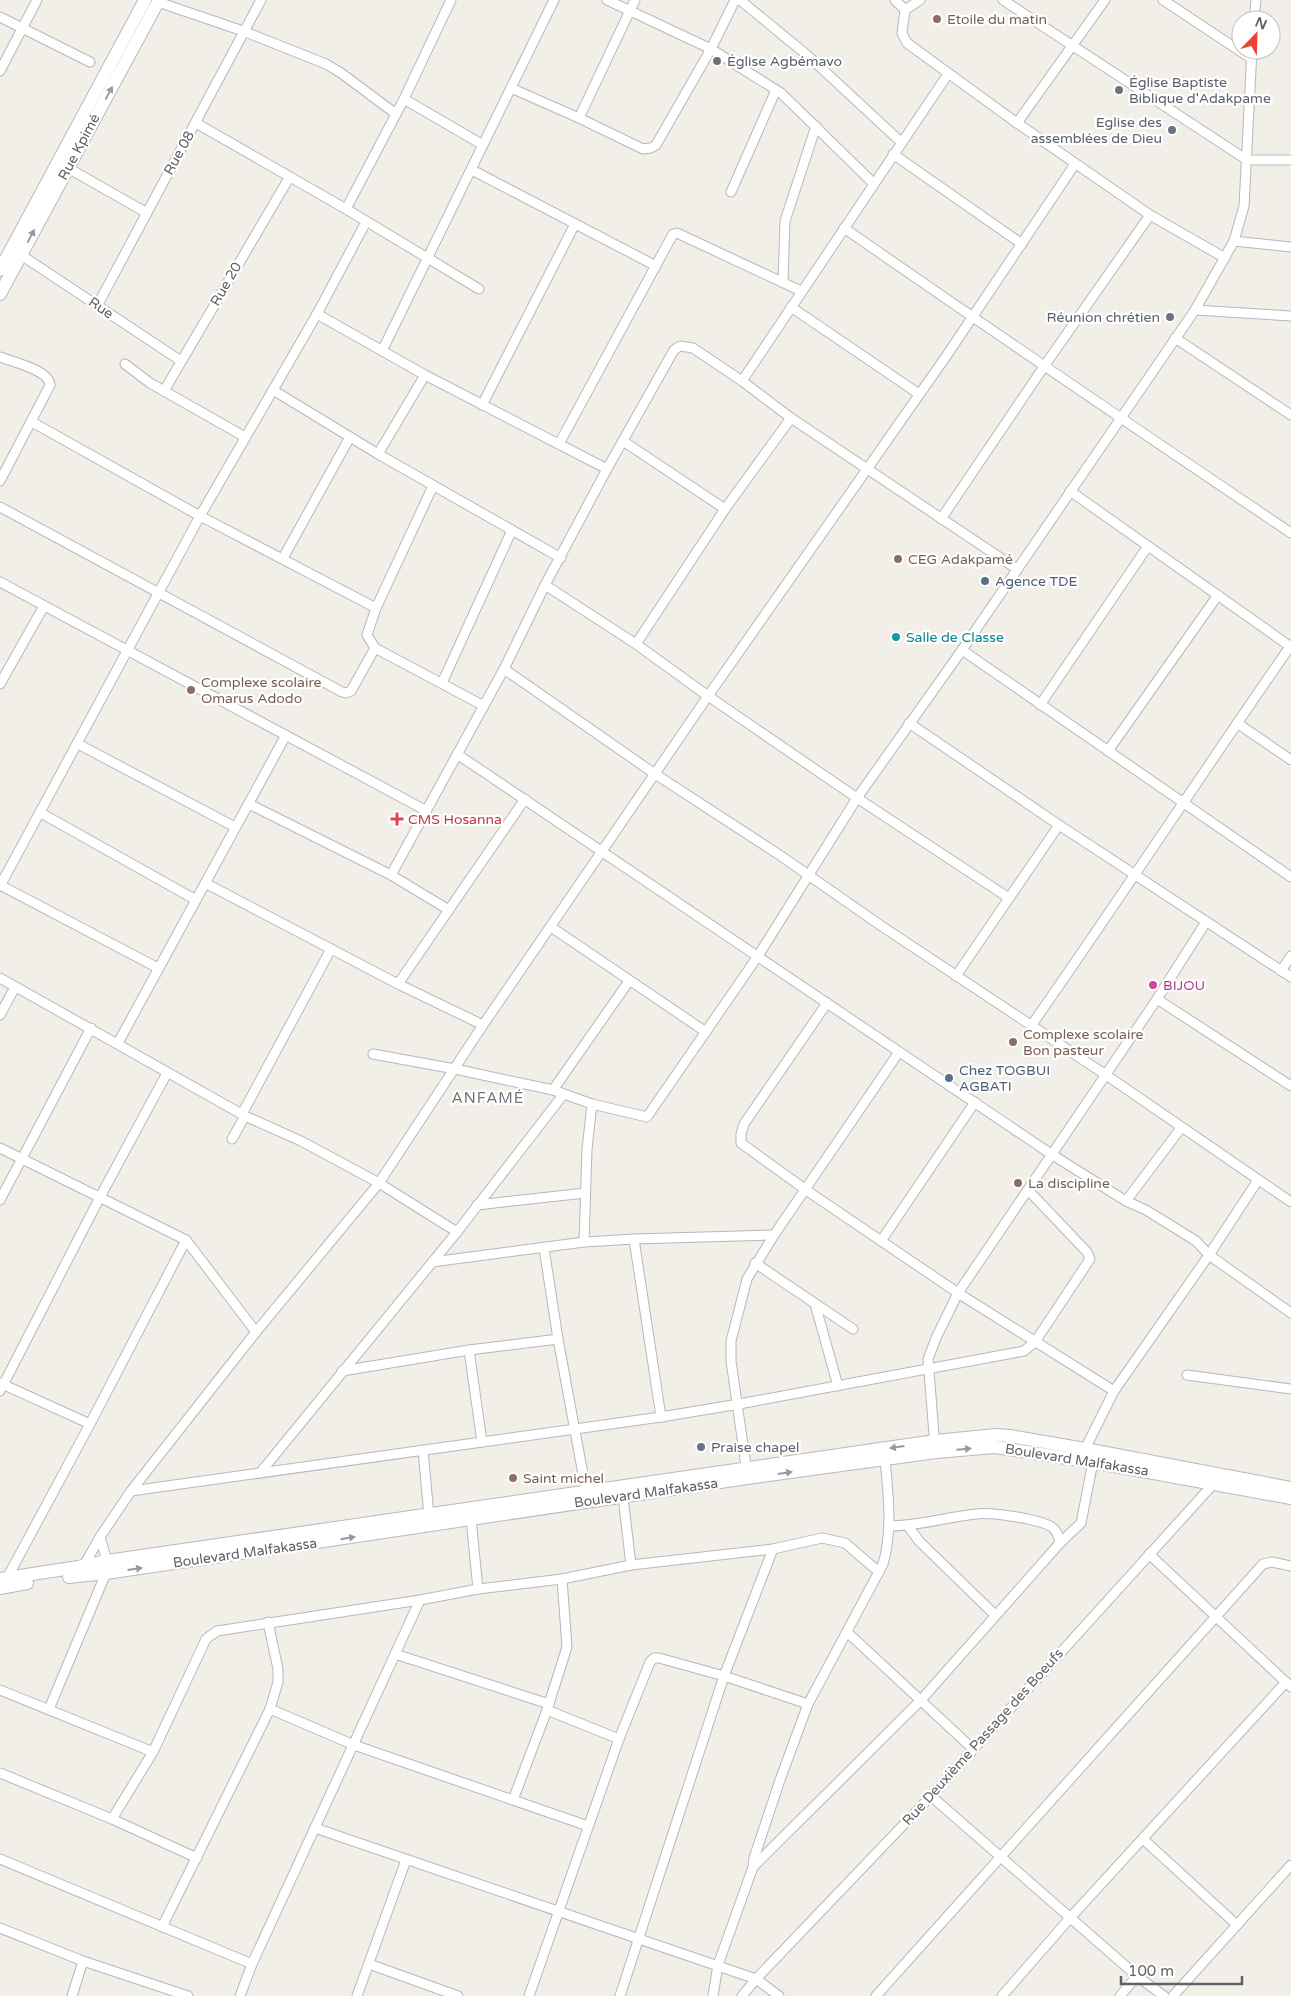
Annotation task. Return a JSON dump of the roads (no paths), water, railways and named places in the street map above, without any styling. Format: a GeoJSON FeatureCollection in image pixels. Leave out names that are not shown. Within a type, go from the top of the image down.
{"type":"FeatureCollection","features":[{"type":"Feature","properties":{"kind":"main road","name":"Rue Kpimé"},"geometry":{"type":"LineString","coordinates":[[0,294],[68,168],[154,1]]}},
{"type":"Feature","properties":{"kind":"main road","name":"Rue Kpimé"},"geometry":{"type":"LineString","coordinates":[[0,270],[154,1]]}},
{"type":"Feature","properties":{"kind":"main road","name":"Boulevard Malfakassa"},"geometry":{"type":"LineString","coordinates":[[107,1567],[471,1519],[587,1497],[622,1497],[747,1473],[885,1459],[996,1435],[1085,1449],[1291,1498]]}},
{"type":"Feature","properties":{"kind":"main road","name":"Boulevard Malfakassa"},"geometry":{"type":"LineString","coordinates":[[2,1583],[429,1516],[587,1497],[935,1447],[995,1447],[1217,1480]]}},
{"type":"Feature","properties":{"kind":"main road"},"geometry":{"type":"LineString","coordinates":[[1217,1480],[1291,1488]]}},
{"type":"Feature","properties":{"kind":"street"},"geometry":{"type":"LineString","coordinates":[[0,71],[37,0]]}},
{"type":"Feature","properties":{"kind":"street","name":"Rue 08"},"geometry":{"type":"LineString","coordinates":[[97,306],[261,0]]}},
{"type":"Feature","properties":{"kind":"street"},"geometry":{"type":"LineString","coordinates":[[346,209],[404,99],[452,0]]}},
{"type":"Feature","properties":{"kind":"street"},"geometry":{"type":"LineString","coordinates":[[382,351],[554,0]]}},
{"type":"Feature","properties":{"kind":"street"},"geometry":{"type":"LineString","coordinates":[[607,0],[711,49],[782,93],[873,183]]}},
{"type":"Feature","properties":{"kind":"street"},"geometry":{"type":"LineString","coordinates":[[579,118],[635,0]]}},
{"type":"Feature","properties":{"kind":"street"},"geometry":{"type":"LineString","coordinates":[[511,88],[643,149],[652,148],[656,145],[711,49],[735,0]]}},
{"type":"Feature","properties":{"kind":"street"},"geometry":{"type":"LineString","coordinates":[[740,0],[807,55],[901,142]]}},
{"type":"Feature","properties":{"kind":"street"},"geometry":{"type":"LineString","coordinates":[[895,0],[905,10]]}},
{"type":"Feature","properties":{"kind":"street"},"geometry":{"type":"LineString","coordinates":[[920,0],[905,10],[902,33],[904,39],[948,74],[1075,164],[1150,215],[1225,258]]}},
{"type":"Feature","properties":{"kind":"street"},"geometry":{"type":"LineString","coordinates":[[1003,0],[1247,160],[1291,160]]}},
{"type":"Feature","properties":{"kind":"street"},"geometry":{"type":"LineString","coordinates":[[1017,124],[1105,0]]}},
{"type":"Feature","properties":{"kind":"street"},"geometry":{"type":"LineString","coordinates":[[1162,0],[1231,41]]}},
{"type":"Feature","properties":{"kind":"street"},"geometry":{"type":"LineString","coordinates":[[154,1],[243,31],[333,68],[396,114]]}},
{"type":"Feature","properties":{"kind":"street"},"geometry":{"type":"LineString","coordinates":[[0,17],[90,62]]}},
{"type":"Feature","properties":{"kind":"street"},"geometry":{"type":"LineString","coordinates":[[373,1054],[553,1090],[592,1104],[647,1117],[758,956],[857,798],[962,650],[1195,310],[1225,258],[1234,241],[1246,196],[1252,60]]}},
{"type":"Feature","properties":{"kind":"street"},"geometry":{"type":"LineString","coordinates":[[742,381],[873,183],[948,74]]}},
{"type":"Feature","properties":{"kind":"street"},"geometry":{"type":"LineString","coordinates":[[731,192],[776,90]]}},
{"type":"Feature","properties":{"kind":"street"},"geometry":{"type":"LineString","coordinates":[[404,99],[483,145]]}},
{"type":"Feature","properties":{"kind":"street"},"geometry":{"type":"LineString","coordinates":[[196,123],[346,209],[479,289]]}},
{"type":"Feature","properties":{"kind":"street"},"geometry":{"type":"LineString","coordinates":[[783,282],[785,221],[816,126]]}},
{"type":"Feature","properties":{"kind":"street"},"geometry":{"type":"LineString","coordinates":[[894,154],[1022,244]]}},
{"type":"Feature","properties":{"kind":"street"},"geometry":{"type":"LineString","coordinates":[[80,1571],[131,1491],[256,1332],[378,1183],[455,1069],[482,1025],[708,696],[972,318],[1075,164]]}},
{"type":"Feature","properties":{"kind":"street"},"geometry":{"type":"LineString","coordinates":[[68,168],[146,213]]}},
{"type":"Feature","properties":{"kind":"street"},"geometry":{"type":"LineString","coordinates":[[472,170],[656,266]]}},
{"type":"Feature","properties":{"kind":"street","name":"Rue 20"},"geometry":{"type":"LineString","coordinates":[[164,391],[289,178]]}},
{"type":"Feature","properties":{"kind":"street"},"geometry":{"type":"LineString","coordinates":[[941,519],[1045,365],[1150,215]]}},
{"type":"Feature","properties":{"kind":"street"},"geometry":{"type":"LineString","coordinates":[[158,968],[0,886],[200,516],[317,314],[366,222]]}},
{"type":"Feature","properties":{"kind":"street"},"geometry":{"type":"LineString","coordinates":[[482,404],[575,224]]}},
{"type":"Feature","properties":{"kind":"street"},"geometry":{"type":"LineString","coordinates":[[844,228],[972,318],[1045,365],[1291,533]]}},
{"type":"Feature","properties":{"kind":"street"},"geometry":{"type":"LineString","coordinates":[[559,444],[671,235],[674,233],[802,292]]}},
{"type":"Feature","properties":{"kind":"street"},"geometry":{"type":"LineString","coordinates":[[1234,241],[1291,247]]}},
{"type":"Feature","properties":{"kind":"street","name":"Rue"},"geometry":{"type":"LineString","coordinates":[[21,255],[181,361]]}},
{"type":"Feature","properties":{"kind":"street"},"geometry":{"type":"LineString","coordinates":[[791,307],[919,394]]}},
{"type":"Feature","properties":{"kind":"street"},"geometry":{"type":"LineString","coordinates":[[1195,310],[1291,316]]}},
{"type":"Feature","properties":{"kind":"street"},"geometry":{"type":"LineString","coordinates":[[317,314],[425,375],[607,469]]}},
{"type":"Feature","properties":{"kind":"street"},"geometry":{"type":"LineString","coordinates":[[1175,338],[1291,415]]}},
{"type":"Feature","properties":{"kind":"street"},"geometry":{"type":"LineString","coordinates":[[391,875],[504,669],[545,585],[607,469],[674,350],[680,346],[693,348],[742,381],[790,418],[1017,569]]}},
{"type":"Feature","properties":{"kind":"street"},"geometry":{"type":"LineString","coordinates":[[0,357],[44,374],[50,381],[50,389],[0,481]]}},
{"type":"Feature","properties":{"kind":"street"},"geometry":{"type":"LineString","coordinates":[[125,364],[143,379],[245,437]]}},
{"type":"Feature","properties":{"kind":"street"},"geometry":{"type":"LineString","coordinates":[[378,454],[425,375]]}},
{"type":"Feature","properties":{"kind":"street"},"geometry":{"type":"LineString","coordinates":[[273,390],[378,454],[561,558]]}},
{"type":"Feature","properties":{"kind":"street"},"geometry":{"type":"LineString","coordinates":[[636,644],[725,509],[790,418]]}},
{"type":"Feature","properties":{"kind":"street"},"geometry":{"type":"LineString","coordinates":[[32,422],[200,516],[376,608]]}},
{"type":"Feature","properties":{"kind":"street"},"geometry":{"type":"LineString","coordinates":[[282,558],[350,437]]}},
{"type":"Feature","properties":{"kind":"street"},"geometry":{"type":"LineString","coordinates":[[623,441],[725,509]]}},
{"type":"Feature","properties":{"kind":"street"},"geometry":{"type":"LineString","coordinates":[[433,486],[376,608],[367,635],[375,648],[484,706]]}},
{"type":"Feature","properties":{"kind":"street"},"geometry":{"type":"LineString","coordinates":[[1031,1026],[1136,874],[1182,802],[1291,646],[1070,491]]}},
{"type":"Feature","properties":{"kind":"street"},"geometry":{"type":"LineString","coordinates":[[0,507],[346,693],[351,691],[375,648]]}},
{"type":"Feature","properties":{"kind":"street"},"geometry":{"type":"LineString","coordinates":[[442,683],[512,530]]}},
{"type":"Feature","properties":{"kind":"street"},"geometry":{"type":"LineString","coordinates":[[1040,705],[1148,546]]}},
{"type":"Feature","properties":{"kind":"street"},"geometry":{"type":"LineString","coordinates":[[0,582],[425,810]]}},
{"type":"Feature","properties":{"kind":"street"},"geometry":{"type":"LineString","coordinates":[[545,585],[636,644],[857,798],[1009,898]]}},
{"type":"Feature","properties":{"kind":"street"},"geometry":{"type":"LineString","coordinates":[[1108,751],[1218,595]]}},
{"type":"Feature","properties":{"kind":"street"},"geometry":{"type":"LineString","coordinates":[[0,684],[44,606]]}},
{"type":"Feature","properties":{"kind":"street"},"geometry":{"type":"LineString","coordinates":[[962,650],[1291,877]]}},
{"type":"Feature","properties":{"kind":"street"},"geometry":{"type":"LineString","coordinates":[[504,669],[655,774],[1106,1075],[1291,1202]]}},
{"type":"Feature","properties":{"kind":"street"},"geometry":{"type":"LineString","coordinates":[[910,723],[1059,825],[1291,977]]}},
{"type":"Feature","properties":{"kind":"street"},"geometry":{"type":"LineString","coordinates":[[1237,723],[1291,760]]}},
{"type":"Feature","properties":{"kind":"street"},"geometry":{"type":"LineString","coordinates":[[118,1043],[286,736]]}},
{"type":"Feature","properties":{"kind":"street"},"geometry":{"type":"LineString","coordinates":[[78,744],[235,827]]}},
{"type":"Feature","properties":{"kind":"street"},"geometry":{"type":"LineString","coordinates":[[457,754],[1051,1154],[1126,1201],[1146,1210],[1196,1241],[1209,1255],[1291,1313]]}},
{"type":"Feature","properties":{"kind":"street"},"geometry":{"type":"LineString","coordinates":[[398,984],[525,800]]}},
{"type":"Feature","properties":{"kind":"street"},"geometry":{"type":"LineString","coordinates":[[249,804],[391,875],[449,910]]}},
{"type":"Feature","properties":{"kind":"street"},"geometry":{"type":"LineString","coordinates":[[41,813],[196,900]]}},
{"type":"Feature","properties":{"kind":"street"},"geometry":{"type":"LineString","coordinates":[[956,976],[1059,825]]}},
{"type":"Feature","properties":{"kind":"street"},"geometry":{"type":"LineString","coordinates":[[205,883],[398,984],[482,1025]]}},
{"type":"Feature","properties":{"kind":"street"},"geometry":{"type":"LineString","coordinates":[[935,1447],[928,1359],[930,1350],[958,1293],[1157,999],[1206,922]]}},
{"type":"Feature","properties":{"kind":"street"},"geometry":{"type":"LineString","coordinates":[[551,927],[706,1032]]}},
{"type":"Feature","properties":{"kind":"street"},"geometry":{"type":"LineString","coordinates":[[232,1139],[330,949]]}},
{"type":"Feature","properties":{"kind":"street"},"geometry":{"type":"LineString","coordinates":[[1281,971],[1291,956]]}},
{"type":"Feature","properties":{"kind":"street"},"geometry":{"type":"LineString","coordinates":[[0,978],[244,1115],[301,1141],[378,1183],[457,1232]]}},
{"type":"Feature","properties":{"kind":"street"},"geometry":{"type":"LineString","coordinates":[[553,1090],[629,981]]}},
{"type":"Feature","properties":{"kind":"street"},"geometry":{"type":"LineString","coordinates":[[0,1015],[15,987]]}},
{"type":"Feature","properties":{"kind":"street"},"geometry":{"type":"LineString","coordinates":[[1157,999],[1291,1086]]}},
{"type":"Feature","properties":{"kind":"street"},"geometry":{"type":"LineString","coordinates":[[827,1003],[744,1124],[741,1143],[806,1190],[958,1293],[1114,1392]]}},
{"type":"Feature","properties":{"kind":"street"},"geometry":{"type":"LineString","coordinates":[[0,1200],[91,1028]]}},
{"type":"Feature","properties":{"kind":"street"},"geometry":{"type":"LineString","coordinates":[[747,1473],[739,1404],[731,1360],[731,1341],[747,1279],[774,1235],[899,1052]]}},
{"type":"Feature","properties":{"kind":"street"},"geometry":{"type":"LineString","coordinates":[[90,1424],[1,1386],[167,1073]]}},
{"type":"Feature","properties":{"kind":"street"},"geometry":{"type":"LineString","coordinates":[[260,1473],[457,1232],[564,1095]]}},
{"type":"Feature","properties":{"kind":"street"},"geometry":{"type":"LineString","coordinates":[[881,1241],[975,1102]]}},
{"type":"Feature","properties":{"kind":"street"},"geometry":{"type":"LineString","coordinates":[[584,1242],[585,1193],[592,1104]]}},
{"type":"Feature","properties":{"kind":"street"},"geometry":{"type":"LineString","coordinates":[[1126,1201],[1181,1128]]}},
{"type":"Feature","properties":{"kind":"street"},"geometry":{"type":"LineString","coordinates":[[0,1148],[186,1240],[256,1332]]}},
{"type":"Feature","properties":{"kind":"street"},"geometry":{"type":"LineString","coordinates":[[1085,1449],[1114,1392],[1209,1255],[1258,1180]]}},
{"type":"Feature","properties":{"kind":"street"},"geometry":{"type":"LineString","coordinates":[[131,1491],[661,1417],[928,1370],[1024,1351],[1035,1342],[1090,1259],[1087,1252],[1028,1190]]}},
{"type":"Feature","properties":{"kind":"street"},"geometry":{"type":"LineString","coordinates":[[477,1205],[585,1193]]}},
{"type":"Feature","properties":{"kind":"street"},"geometry":{"type":"LineString","coordinates":[[432,1262],[584,1242],[634,1238],[774,1235]]}},
{"type":"Feature","properties":{"kind":"street"},"geometry":{"type":"LineString","coordinates":[[634,1238],[661,1417]]}},
{"type":"Feature","properties":{"kind":"street"},"geometry":{"type":"LineString","coordinates":[[2,1583],[90,1424],[186,1240]]}},
{"type":"Feature","properties":{"kind":"street"},"geometry":{"type":"LineString","coordinates":[[544,1248],[558,1339],[587,1497]]}},
{"type":"Feature","properties":{"kind":"street"},"geometry":{"type":"LineString","coordinates":[[755,1264],[854,1330]]}},
{"type":"Feature","properties":{"kind":"street"},"geometry":{"type":"LineString","coordinates":[[815,1304],[838,1386]]}},
{"type":"Feature","properties":{"kind":"street"},"geometry":{"type":"LineString","coordinates":[[342,1371],[469,1350],[558,1339]]}},
{"type":"Feature","properties":{"kind":"street"},"geometry":{"type":"LineString","coordinates":[[469,1350],[482,1442]]}},
{"type":"Feature","properties":{"kind":"street"},"geometry":{"type":"LineString","coordinates":[[1187,1375],[1291,1389]]}},
{"type":"Feature","properties":{"kind":"street"},"geometry":{"type":"LineString","coordinates":[[423,1450],[429,1516]]}},
{"type":"Feature","properties":{"kind":"street"},"geometry":{"type":"LineString","coordinates":[[714,1996],[718,1966],[753,1867],[754,1858],[780,1780],[808,1704],[879,1572],[888,1547],[889,1526],[885,1459]]}},
{"type":"Feature","properties":{"kind":"street"},"geometry":{"type":"LineString","coordinates":[[753,1867],[922,1700],[995,1615],[1060,1543],[1081,1523],[1093,1462]]}},
{"type":"Feature","properties":{"kind":"street","name":"Rue Deuxième Passage des Boeufs"},"geometry":{"type":"LineString","coordinates":[[742,1996],[756,1979],[931,1796],[1217,1480]]}},
{"type":"Feature","properties":{"kind":"street"},"geometry":{"type":"LineString","coordinates":[[622,1497],[632,1565]]}},
{"type":"Feature","properties":{"kind":"street"},"geometry":{"type":"LineString","coordinates":[[889,1526],[908,1526],[978,1514],[1029,1519],[1053,1527],[1058,1533],[1060,1543]]}},
{"type":"Feature","properties":{"kind":"street"},"geometry":{"type":"LineString","coordinates":[[471,1519],[478,1589]]}},
{"type":"Feature","properties":{"kind":"street"},"geometry":{"type":"LineString","coordinates":[[908,1526],[920,1541],[995,1615]]}},
{"type":"Feature","properties":{"kind":"street"},"geometry":{"type":"LineString","coordinates":[[49,1709],[107,1567],[100,1537]]}},
{"type":"Feature","properties":{"kind":"street"},"geometry":{"type":"LineString","coordinates":[[112,1819],[153,1752],[206,1639],[217,1631],[420,1600],[478,1589],[562,1579],[632,1565],[773,1549],[822,1538],[834,1539],[845,1543],[879,1572]]}},
{"type":"Feature","properties":{"kind":"street"},"geometry":{"type":"LineString","coordinates":[[620,1996],[724,1676],[773,1549]]}},
{"type":"Feature","properties":{"kind":"street"},"geometry":{"type":"LineString","coordinates":[[1002,1996],[1070,1918],[1288,1684],[1149,1554]]}},
{"type":"Feature","properties":{"kind":"street"},"geometry":{"type":"LineString","coordinates":[[876,1996],[1263,1564],[1272,1562],[1291,1566]]}},
{"type":"Feature","properties":{"kind":"street"},"geometry":{"type":"LineString","coordinates":[[513,1800],[548,1707],[567,1642],[562,1579]]}},
{"type":"Feature","properties":{"kind":"street"},"geometry":{"type":"LineString","coordinates":[[240,1996],[252,1964],[420,1600]]}},
{"type":"Feature","properties":{"kind":"street"},"geometry":{"type":"LineString","coordinates":[[162,1928],[270,1710],[277,1687],[278,1669],[268,1622]]}},
{"type":"Feature","properties":{"kind":"street"},"geometry":{"type":"LineString","coordinates":[[847,1632],[973,1749]]}},
{"type":"Feature","properties":{"kind":"street"},"geometry":{"type":"LineString","coordinates":[[396,1654],[548,1707],[619,1739]]}},
{"type":"Feature","properties":{"kind":"street"},"geometry":{"type":"LineString","coordinates":[[529,1996],[619,1739],[650,1662],[654,1658],[724,1676],[808,1704]]}},
{"type":"Feature","properties":{"kind":"street"},"geometry":{"type":"LineString","coordinates":[[0,1690],[153,1752]]}},
{"type":"Feature","properties":{"kind":"street"},"geometry":{"type":"LineString","coordinates":[[270,1710],[354,1745],[588,1826]]}},
{"type":"Feature","properties":{"kind":"street"},"geometry":{"type":"LineString","coordinates":[[0,1773],[112,1819],[197,1858]]}},
{"type":"Feature","properties":{"kind":"street"},"geometry":{"type":"LineString","coordinates":[[931,1796],[1137,1976],[1164,1996]]}},
{"type":"Feature","properties":{"kind":"street"},"geometry":{"type":"LineString","coordinates":[[315,1828],[756,1979],[779,1996]]}},
{"type":"Feature","properties":{"kind":"street"},"geometry":{"type":"LineString","coordinates":[[1143,1839],[1237,1925]]}},
{"type":"Feature","properties":{"kind":"street"},"geometry":{"type":"LineString","coordinates":[[0,1859],[252,1964]]}},
{"type":"Feature","properties":{"kind":"street"},"geometry":{"type":"LineString","coordinates":[[357,1996],[406,1860]]}},
{"type":"Feature","properties":{"kind":"street"},"geometry":{"type":"LineString","coordinates":[[1173,1996],[1291,1865]]}},
{"type":"Feature","properties":{"kind":"street"},"geometry":{"type":"LineString","coordinates":[[0,1928],[83,1961],[188,1996]]}},
{"type":"Feature","properties":{"kind":"street"},"geometry":{"type":"LineString","coordinates":[[72,1996],[83,1961]]}},
{"type":"Feature","properties":{"kind":"street"},"geometry":{"type":"LineString","coordinates":[[369,1964],[456,1996]]}},
{"type":"Feature","properties":{"kind":"street"},"geometry":{"type":"LineString","coordinates":[[1120,1996],[1137,1976]]}},
{"type":"Feature","properties":{"kind":"place","name":"Etoile du matin"},"geometry":{"type":"Point","coordinates":[937,19]}},
{"type":"Feature","properties":{"kind":"place","name":"Église Agbémavo"},"geometry":{"type":"Point","coordinates":[717,61]}},
{"type":"Feature","properties":{"kind":"place","name":"Église Baptiste Biblique d'Adakpame"},"geometry":{"type":"Point","coordinates":[1119,90]}},
{"type":"Feature","properties":{"kind":"place","name":"Eglise des assemblées de Dieu"},"geometry":{"type":"Point","coordinates":[1172,130]}},
{"type":"Feature","properties":{"kind":"place","name":"Réunion chrétien"},"geometry":{"type":"Point","coordinates":[1170,317]}},
{"type":"Feature","properties":{"kind":"place","name":"CEG Adakpamé"},"geometry":{"type":"Point","coordinates":[898,559]}},
{"type":"Feature","properties":{"kind":"place","name":"Agence TDE"},"geometry":{"type":"Point","coordinates":[985,581]}},
{"type":"Feature","properties":{"kind":"place","name":"Salle de Classe"},"geometry":{"type":"Point","coordinates":[896,637]}},
{"type":"Feature","properties":{"kind":"place","name":"Complexe scolaire Omarus Adodo"},"geometry":{"type":"Point","coordinates":[191,690]}},
{"type":"Feature","properties":{"kind":"place","name":"CMS Hosanna"},"geometry":{"type":"Point","coordinates":[397,819]}},
{"type":"Feature","properties":{"kind":"place","name":"BIJOU"},"geometry":{"type":"Point","coordinates":[1153,985]}},
{"type":"Feature","properties":{"kind":"place","name":"Complexe scolaire Bon pasteur"},"geometry":{"type":"Point","coordinates":[1013,1042]}},
{"type":"Feature","properties":{"kind":"place","name":"Chez TOGBUI AGBATI"},"geometry":{"type":"Point","coordinates":[949,1078]}},
{"type":"Feature","properties":{"kind":"place","name":"La discipline"},"geometry":{"type":"Point","coordinates":[1018,1183]}},
{"type":"Feature","properties":{"kind":"place","name":"Praise chapel"},"geometry":{"type":"Point","coordinates":[701,1447]}},
{"type":"Feature","properties":{"kind":"place","name":"Saint michel"},"geometry":{"type":"Point","coordinates":[513,1478]}},
{"type":"Feature","properties":{"kind":"district","name":"ANFAMÉ"},"geometry":{"type":"Point","coordinates":[488,1098]}}]}
